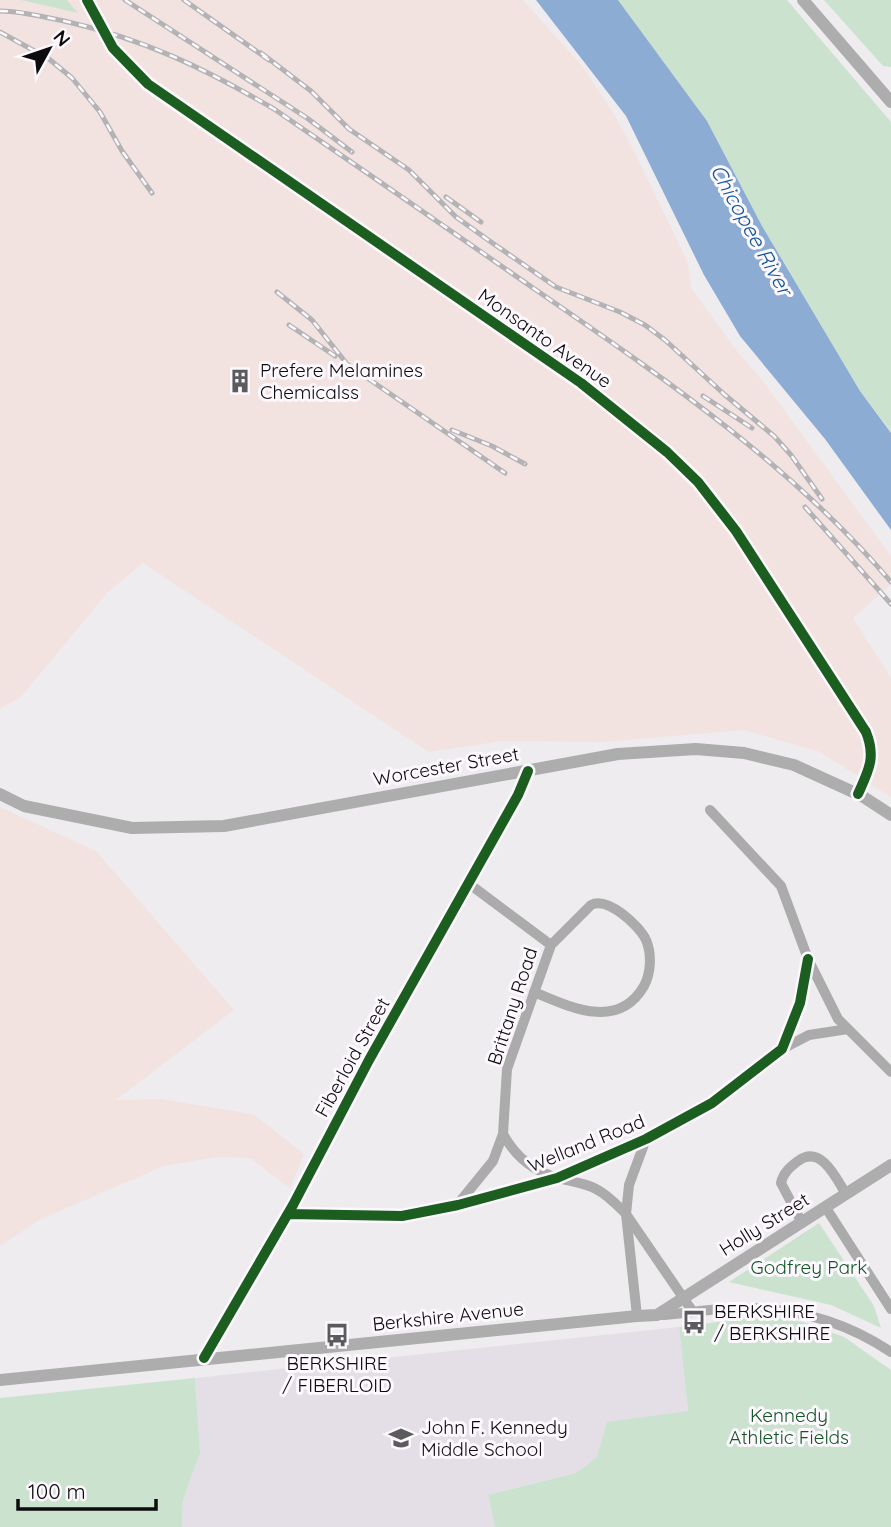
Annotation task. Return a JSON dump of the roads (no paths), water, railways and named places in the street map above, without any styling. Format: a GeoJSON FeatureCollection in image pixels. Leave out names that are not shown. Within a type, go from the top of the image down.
{"type":"FeatureCollection","features":[{"type":"Feature","properties":{"kind":"main road"},"geometry":{"type":"LineString","coordinates":[[803,0],[891,102]]}},
{"type":"Feature","properties":{"kind":"main road","name":"Worcester Street"},"geometry":{"type":"LineString","coordinates":[[0,794],[24,806],[132,828],[224,826],[633,752],[719,750],[752,754],[794,765],[858,794],[891,815]]}},
{"type":"Feature","properties":{"kind":"main road","name":"Holly Street"},"geometry":{"type":"LineString","coordinates":[[657,1315],[891,1165]]}},
{"type":"Feature","properties":{"kind":"main road","name":"Berkshire Avenue"},"geometry":{"type":"LineString","coordinates":[[0,1380],[657,1315]]}},
{"type":"Feature","properties":{"kind":"street","name":"Monsanto Avenue"},"geometry":{"type":"LineString","coordinates":[[87,0],[113,48],[149,84],[582,384],[654,440],[691,475],[736,531],[866,732],[872,756],[858,794]]}},
{"type":"Feature","properties":{"kind":"street","name":"Fiberloid Street"},"geometry":{"type":"LineString","coordinates":[[204,1358],[288,1214],[518,795],[528,771]]}},
{"type":"Feature","properties":{"kind":"street"},"geometry":{"type":"LineString","coordinates":[[710,810],[781,886],[807,959],[838,1019],[891,1072]]}},
{"type":"Feature","properties":{"kind":"street"},"geometry":{"type":"LineString","coordinates":[[468,883],[551,945]]}},
{"type":"Feature","properties":{"kind":"street","name":"Brittany Road"},"geometry":{"type":"LineString","coordinates":[[458,1205],[494,1161],[503,1134],[507,1069],[534,992],[551,945],[597,902],[607,904],[618,911],[645,939],[650,960],[648,979],[638,997],[623,1007],[608,1013],[578,1009],[534,992]]}},
{"type":"Feature","properties":{"kind":"street"},"geometry":{"type":"LineString","coordinates":[[782,1049],[800,1003],[807,959]]}},
{"type":"Feature","properties":{"kind":"street","name":"Welland Road"},"geometry":{"type":"LineString","coordinates":[[288,1214],[402,1216],[458,1205],[557,1178],[646,1139],[712,1103],[782,1049],[803,1037],[848,1029]]}},
{"type":"Feature","properties":{"kind":"street"},"geometry":{"type":"LineString","coordinates":[[503,1134],[519,1157],[557,1178],[605,1194],[626,1214],[693,1312]]}},
{"type":"Feature","properties":{"kind":"street"},"geometry":{"type":"LineString","coordinates":[[636,1315],[626,1214],[629,1185],[646,1139]]}},
{"type":"Feature","properties":{"kind":"street"},"geometry":{"type":"LineString","coordinates":[[802,1223],[781,1183],[787,1171],[802,1158],[808,1156],[822,1160],[846,1194]]}},
{"type":"Feature","properties":{"kind":"street"},"geometry":{"type":"LineString","coordinates":[[826,1208],[891,1309]]}},
{"type":"Feature","properties":{"kind":"street","name":"Berkshire Avenue"},"geometry":{"type":"LineString","coordinates":[[657,1315],[756,1307],[794,1311],[826,1320],[868,1337],[891,1352]]}},
{"type":"Feature","properties":{"kind":"water","name":"Chicopee River"},"geometry":{"type":"Polygon","coordinates":[[[536,0],[618,0],[707,121],[762,226],[860,391],[891,433],[891,530],[825,439],[740,336],[704,275],[626,116],[536,0]]]}},
{"type":"Feature","properties":{"kind":"railway"},"geometry":{"type":"LineString","coordinates":[[125,0],[307,118],[352,152]]}},
{"type":"Feature","properties":{"kind":"railway"},"geometry":{"type":"LineString","coordinates":[[184,0],[269,60]]}},
{"type":"Feature","properties":{"kind":"railway"},"geometry":{"type":"LineString","coordinates":[[0,11],[64,21],[147,46],[223,80],[274,109],[685,395],[814,502],[891,582]]}},
{"type":"Feature","properties":{"kind":"railway"},"geometry":{"type":"LineString","coordinates":[[0,32],[49,59],[72,78],[100,112],[122,151],[152,193]]}},
{"type":"Feature","properties":{"kind":"railway"},"geometry":{"type":"LineString","coordinates":[[261,53],[311,91],[349,129],[409,170],[456,217],[491,242],[556,287],[620,312],[645,325],[665,340],[774,436],[822,499]]}},
{"type":"Feature","properties":{"kind":"railway"},"geometry":{"type":"LineString","coordinates":[[446,197],[481,222]]}},
{"type":"Feature","properties":{"kind":"railway"},"geometry":{"type":"LineString","coordinates":[[277,292],[312,320],[347,364],[505,473]]}},
{"type":"Feature","properties":{"kind":"railway"},"geometry":{"type":"LineString","coordinates":[[289,325],[335,356]]}},
{"type":"Feature","properties":{"kind":"railway"},"geometry":{"type":"LineString","coordinates":[[703,396],[752,428]]}},
{"type":"Feature","properties":{"kind":"railway"},"geometry":{"type":"LineString","coordinates":[[452,430],[492,446],[525,464]]}},
{"type":"Feature","properties":{"kind":"railway"},"geometry":{"type":"LineString","coordinates":[[805,507],[891,604]]}},
{"type":"Feature","properties":{"kind":"place","name":"Prefere Melamines Chemicalss"},"geometry":{"type":"Point","coordinates":[240,381]}},
{"type":"Feature","properties":{"kind":"place","name":"BERKSHIRE / BERKSHIRE"},"geometry":{"type":"Point","coordinates":[694,1322]}},
{"type":"Feature","properties":{"kind":"place","name":"BERKSHIRE / FIBERLOID"},"geometry":{"type":"Point","coordinates":[337,1335]}},
{"type":"Feature","properties":{"kind":"place","name":"John F. Kennedy Middle School"},"geometry":{"type":"Point","coordinates":[401,1438]}},
{"type":"Feature","properties":{"kind":"park label","name":"Godfrey Park"},"geometry":{"type":"Point","coordinates":[809,1267]}},
{"type":"Feature","properties":{"kind":"park label","name":"Kennedy Athletic Fields"},"geometry":{"type":"Point","coordinates":[789,1426]}}]}
